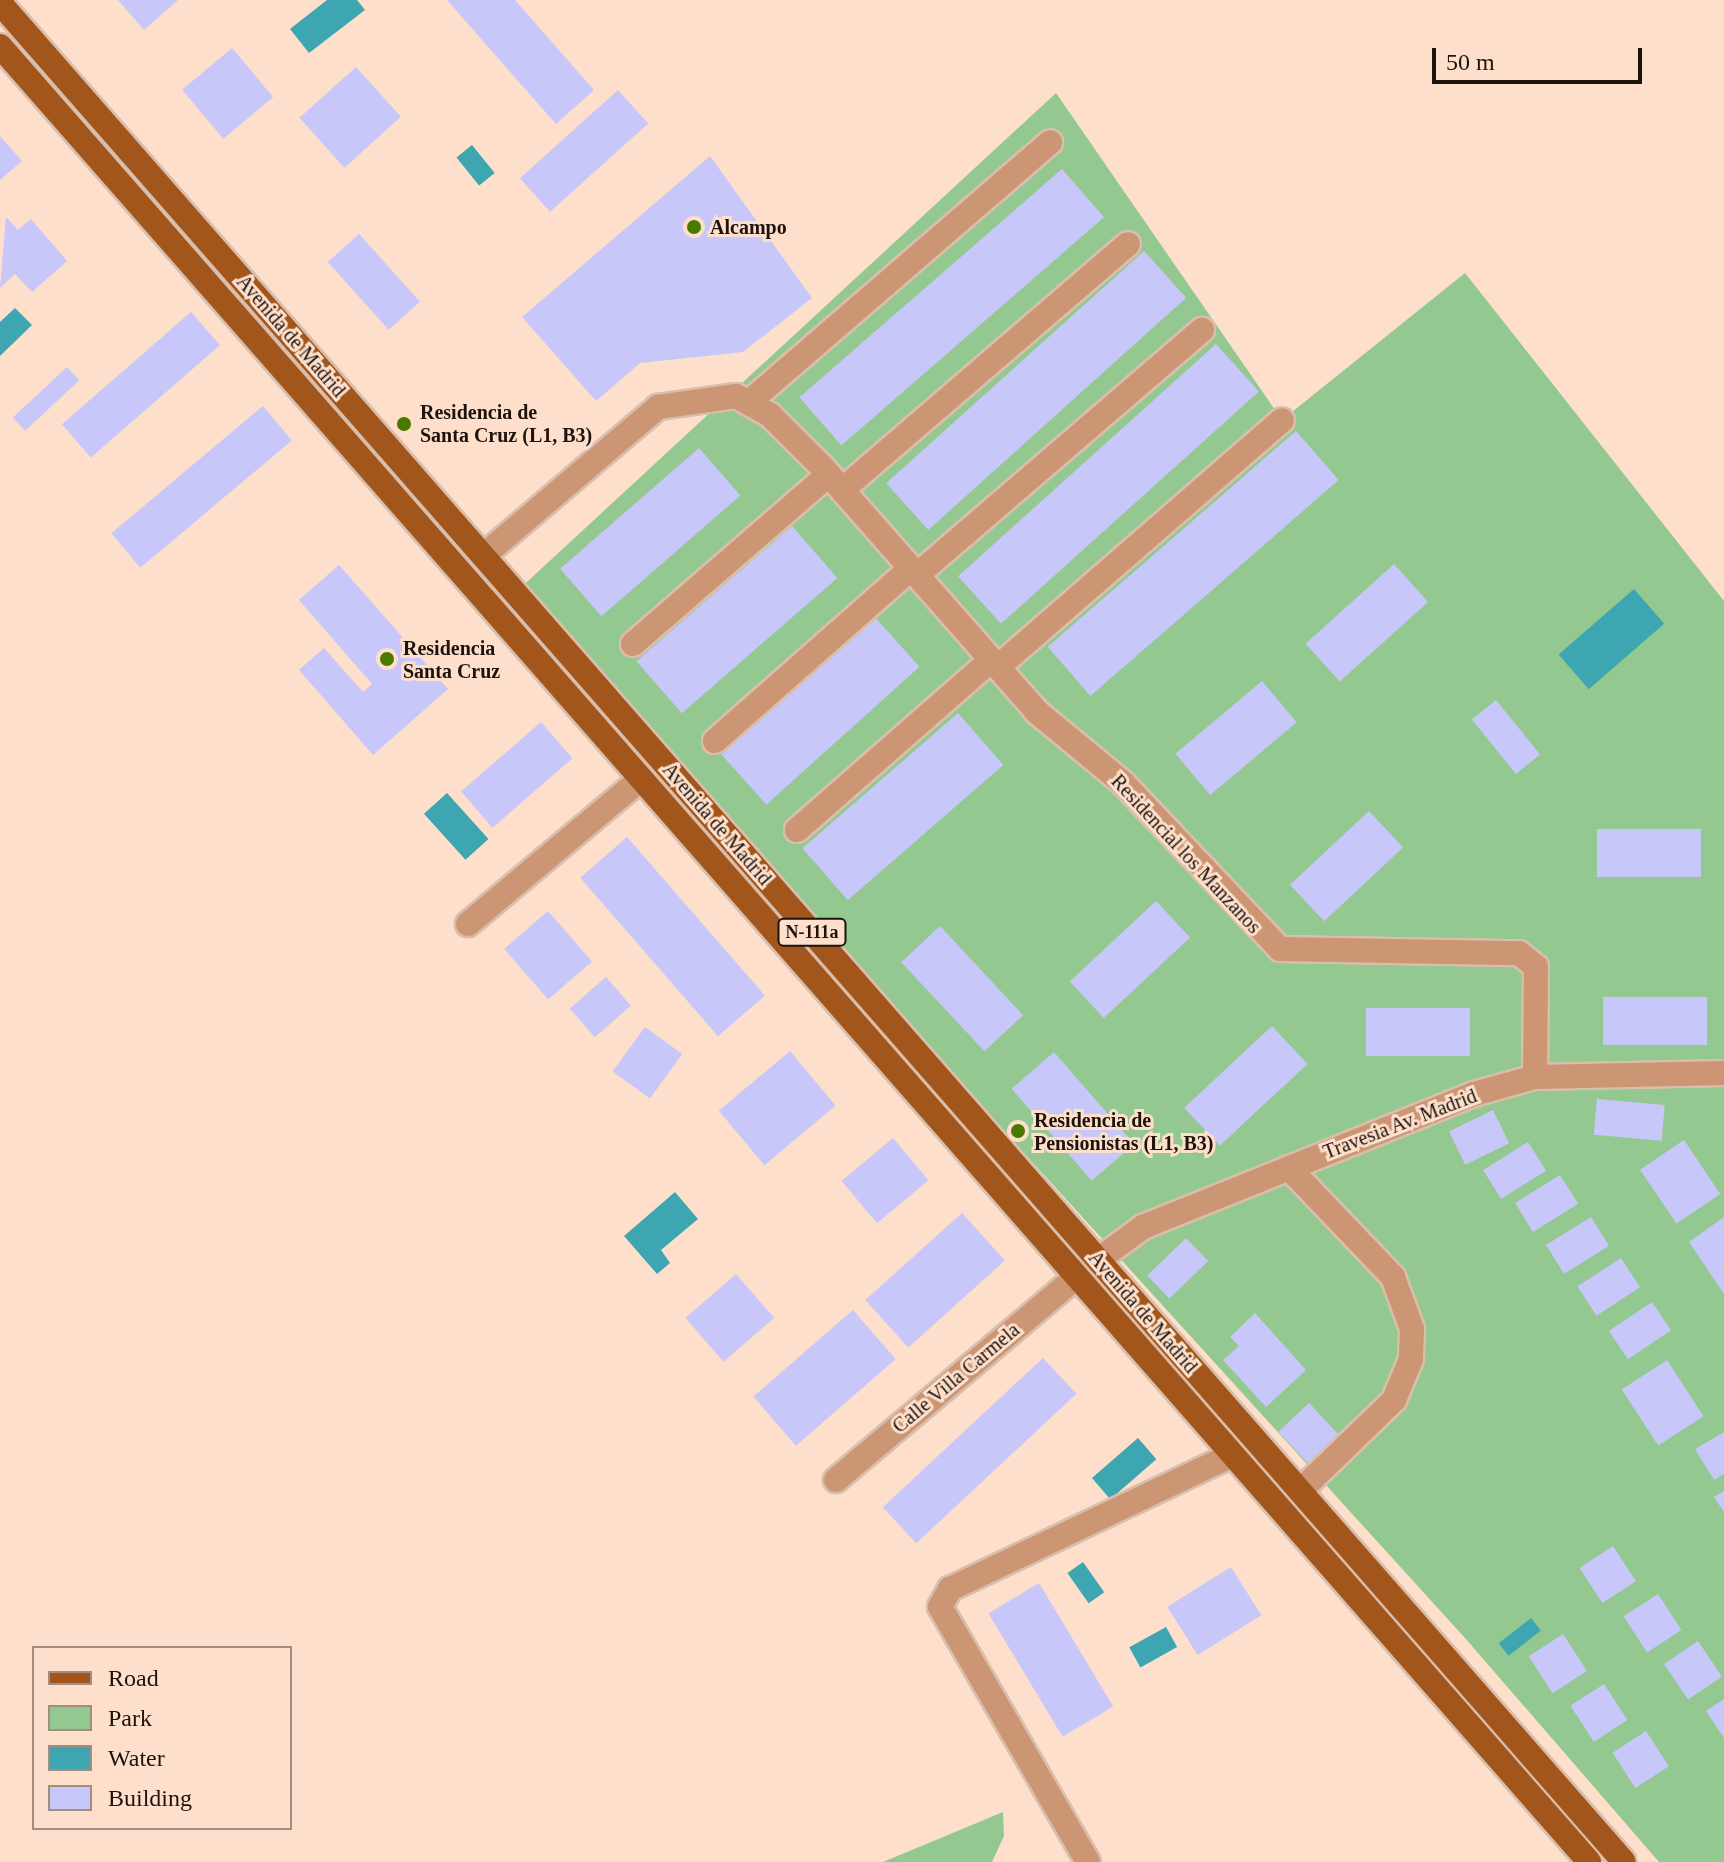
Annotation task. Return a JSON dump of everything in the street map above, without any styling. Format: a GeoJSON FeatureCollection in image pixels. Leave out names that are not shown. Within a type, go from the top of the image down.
{"type":"FeatureCollection","features":[{"type":"Feature","properties":{"kind":"main road","name":"Avenida de Madrid"},"geometry":{"type":"LineString","coordinates":[[0,3],[1624,1862]]}},
{"type":"Feature","properties":{"kind":"main road","name":"Avenida de Madrid"},"geometry":{"type":"LineString","coordinates":[[0,46],[1589,1862]]}},
{"type":"Feature","properties":{"kind":"street"},"geometry":{"type":"LineString","coordinates":[[483,556],[658,407],[697,397],[748,403],[1050,142]]}},
{"type":"Feature","properties":{"kind":"street"},"geometry":{"type":"LineString","coordinates":[[633,644],[1128,244]]}},
{"type":"Feature","properties":{"kind":"street"},"geometry":{"type":"LineString","coordinates":[[715,741],[1202,330]]}},
{"type":"Feature","properties":{"kind":"street","name":"Residencial los Manzanos"},"geometry":{"type":"LineString","coordinates":[[748,403],[835,482],[1037,712],[1123,783],[1280,949],[1519,953],[1536,967],[1535,1077]]}},
{"type":"Feature","properties":{"kind":"street"},"geometry":{"type":"LineString","coordinates":[[797,830],[1282,420]]}},
{"type":"Feature","properties":{"kind":"street"},"geometry":{"type":"LineString","coordinates":[[468,924],[641,779]]}},
{"type":"Feature","properties":{"kind":"street","name":"Travesia Av. Madrid"},"geometry":{"type":"LineString","coordinates":[[1098,1260],[1143,1227],[1289,1168],[1535,1077],[1724,1073]]}},
{"type":"Feature","properties":{"kind":"street"},"geometry":{"type":"LineString","coordinates":[[1289,1168],[1393,1277],[1412,1329],[1411,1359],[1394,1400],[1300,1491]]}},
{"type":"Feature","properties":{"kind":"street","name":"Calle Villa Carmela"},"geometry":{"type":"LineString","coordinates":[[836,1480],[1076,1277]]}},
{"type":"Feature","properties":{"kind":"street"},"geometry":{"type":"LineString","coordinates":[[1088,1862],[940,1607],[950,1589],[1232,1455]]}},
{"type":"Feature","properties":{"kind":"green space"},"geometry":{"type":"Polygon","coordinates":[[[1056,93],[1282,420],[1465,273],[1724,601],[1724,1862],[1659,1862],[1465,1638],[515,593],[1056,93]]]}},
{"type":"Feature","properties":{"kind":"green space"},"geometry":{"type":"Polygon","coordinates":[[[1003,1812],[1004,1836],[992,1862],[883,1862],[1003,1812]]]}},
{"type":"Feature","properties":{"kind":"water"},"geometry":{"type":"Polygon","coordinates":[[[327,0],[357,0],[365,10],[309,53],[290,29],[327,0]]]}},
{"type":"Feature","properties":{"kind":"water"},"geometry":{"type":"Polygon","coordinates":[[[472,145],[495,173],[479,186],[456,158],[472,145]]]}},
{"type":"Feature","properties":{"kind":"water"},"geometry":{"type":"Polygon","coordinates":[[[15,308],[32,325],[0,356],[0,322],[15,308]]]}},
{"type":"Feature","properties":{"kind":"water"},"geometry":{"type":"Polygon","coordinates":[[[1634,589],[1664,624],[1589,689],[1559,655],[1634,589]]]}},
{"type":"Feature","properties":{"kind":"water"},"geometry":{"type":"Polygon","coordinates":[[[447,793],[488,839],[465,860],[424,814],[447,793]]]}},
{"type":"Feature","properties":{"kind":"water"},"geometry":{"type":"Polygon","coordinates":[[[675,1192],[698,1219],[661,1250],[670,1263],[657,1274],[624,1236],[675,1192]]]}},
{"type":"Feature","properties":{"kind":"water"},"geometry":{"type":"Polygon","coordinates":[[[1138,1438],[1156,1459],[1110,1499],[1092,1478],[1138,1438]]]}},
{"type":"Feature","properties":{"kind":"water"},"geometry":{"type":"Polygon","coordinates":[[[1083,1562],[1104,1592],[1089,1603],[1067,1573],[1083,1562]]]}},
{"type":"Feature","properties":{"kind":"water"},"geometry":{"type":"Polygon","coordinates":[[[1531,1618],[1541,1631],[1509,1656],[1499,1643],[1531,1618]]]}},
{"type":"Feature","properties":{"kind":"water"},"geometry":{"type":"Polygon","coordinates":[[[1166,1627],[1177,1647],[1140,1667],[1129,1647],[1166,1627]]]}},
{"type":"Feature","properties":{"kind":"building"},"geometry":{"type":"Polygon","coordinates":[[[118,0],[178,0],[144,30],[118,0]]]}},
{"type":"Feature","properties":{"kind":"building"},"geometry":{"type":"Polygon","coordinates":[[[447,0],[515,0],[594,90],[556,124],[447,0]]]}},
{"type":"Feature","properties":{"kind":"building"},"geometry":{"type":"Polygon","coordinates":[[[232,48],[273,97],[223,139],[182,90],[232,48]]]}},
{"type":"Feature","properties":{"kind":"building"},"geometry":{"type":"Polygon","coordinates":[[[356,67],[401,117],[344,168],[300,118],[356,67]]]}},
{"type":"Feature","properties":{"kind":"building"},"geometry":{"type":"Polygon","coordinates":[[[618,90],[648,123],[550,212],[520,178],[618,90]]]}},
{"type":"Feature","properties":{"kind":"building"},"geometry":{"type":"Polygon","coordinates":[[[0,136],[22,161],[0,180],[0,136]]]}},
{"type":"Feature","properties":{"kind":"building","name":"Alcampo"},"geometry":{"type":"Polygon","coordinates":[[[710,156],[812,298],[743,352],[640,363],[596,401],[522,317],[710,156]]]}},
{"type":"Feature","properties":{"kind":"building"},"geometry":{"type":"Polygon","coordinates":[[[1062,169],[1104,217],[841,446],[799,397],[1062,169]]]}},
{"type":"Feature","properties":{"kind":"building"},"geometry":{"type":"Polygon","coordinates":[[[6,217],[18,230],[31,219],[67,261],[32,292],[15,274],[0,288],[6,217]]]}},
{"type":"Feature","properties":{"kind":"building"},"geometry":{"type":"Polygon","coordinates":[[[359,234],[420,302],[389,330],[328,262],[359,234]]]}},
{"type":"Feature","properties":{"kind":"building"},"geometry":{"type":"Polygon","coordinates":[[[1144,251],[1186,298],[928,530],[886,483],[1144,251]]]}},
{"type":"Feature","properties":{"kind":"building"},"geometry":{"type":"Polygon","coordinates":[[[191,312],[220,345],[91,457],[62,424],[191,312]]]}},
{"type":"Feature","properties":{"kind":"building"},"geometry":{"type":"Polygon","coordinates":[[[1216,344],[1259,392],[1001,624],[958,576],[1216,344]]]}},
{"type":"Feature","properties":{"kind":"building"},"geometry":{"type":"Polygon","coordinates":[[[67,367],[79,380],[25,431],[13,417],[67,367]]]}},
{"type":"Feature","properties":{"kind":"building"},"geometry":{"type":"Polygon","coordinates":[[[263,406],[292,440],[140,568],[111,533],[263,406]]]}},
{"type":"Feature","properties":{"kind":"building"},"geometry":{"type":"Polygon","coordinates":[[[1296,431],[1339,480],[1090,696],[1048,647],[1296,431]]]}},
{"type":"Feature","properties":{"kind":"building"},"geometry":{"type":"Polygon","coordinates":[[[699,448],[740,496],[601,616],[560,569],[699,448]]]}},
{"type":"Feature","properties":{"kind":"building"},"geometry":{"type":"Polygon","coordinates":[[[792,526],[837,578],[682,713],[637,661],[792,526]]]}},
{"type":"Feature","properties":{"kind":"building"},"geometry":{"type":"Polygon","coordinates":[[[1394,564],[1428,602],[1340,682],[1306,644],[1394,564]]]}},
{"type":"Feature","properties":{"kind":"building","name":"Residencia Santa Cruz"},"geometry":{"type":"Polygon","coordinates":[[[339,565],[448,689],[373,755],[299,670],[324,648],[363,692],[372,684],[299,600],[339,565]]]}},
{"type":"Feature","properties":{"kind":"building"},"geometry":{"type":"Polygon","coordinates":[[[872,614],[920,667],[766,805],[719,752],[872,614]]]}},
{"type":"Feature","properties":{"kind":"building"},"geometry":{"type":"Polygon","coordinates":[[[1262,681],[1297,722],[1210,795],[1175,754],[1262,681]]]}},
{"type":"Feature","properties":{"kind":"building"},"geometry":{"type":"Polygon","coordinates":[[[1496,700],[1540,754],[1516,774],[1472,720],[1496,700]]]}},
{"type":"Feature","properties":{"kind":"building"},"geometry":{"type":"Polygon","coordinates":[[[958,713],[1003,765],[848,900],[803,848],[958,713]]]}},
{"type":"Feature","properties":{"kind":"building"},"geometry":{"type":"Polygon","coordinates":[[[541,722],[572,758],[492,828],[461,792],[541,722]]]}},
{"type":"Feature","properties":{"kind":"building"},"geometry":{"type":"Polygon","coordinates":[[[1369,811],[1403,848],[1324,921],[1290,885],[1369,811]]]}},
{"type":"Feature","properties":{"kind":"building"},"geometry":{"type":"Polygon","coordinates":[[[1597,829],[1701,829],[1701,877],[1597,877],[1597,829]]]}},
{"type":"Feature","properties":{"kind":"building"},"geometry":{"type":"Polygon","coordinates":[[[627,837],[765,995],[718,1036],[580,878],[627,837]]]}},
{"type":"Feature","properties":{"kind":"building"},"geometry":{"type":"Polygon","coordinates":[[[1156,901],[1190,938],[1104,1018],[1070,981],[1156,901]]]}},
{"type":"Feature","properties":{"kind":"building"},"geometry":{"type":"Polygon","coordinates":[[[548,911],[592,962],[548,1000],[504,949],[548,911]]]}},
{"type":"Feature","properties":{"kind":"building"},"geometry":{"type":"Polygon","coordinates":[[[940,926],[1023,1015],[984,1051],[901,962],[940,926]]]}},
{"type":"Feature","properties":{"kind":"building"},"geometry":{"type":"Polygon","coordinates":[[[606,977],[631,1006],[595,1037],[570,1008],[606,977]]]}},
{"type":"Feature","properties":{"kind":"building"},"geometry":{"type":"Polygon","coordinates":[[[1603,997],[1707,997],[1707,1045],[1603,1045],[1603,997]]]}},
{"type":"Feature","properties":{"kind":"building"},"geometry":{"type":"Polygon","coordinates":[[[1366,1008],[1470,1008],[1470,1056],[1366,1056],[1366,1008]]]}},
{"type":"Feature","properties":{"kind":"building"},"geometry":{"type":"Polygon","coordinates":[[[1272,1026],[1307,1064],[1220,1146],[1184,1108],[1272,1026]]]}},
{"type":"Feature","properties":{"kind":"building"},"geometry":{"type":"Polygon","coordinates":[[[645,1027],[682,1054],[650,1099],[613,1071],[645,1027]]]}},
{"type":"Feature","properties":{"kind":"building"},"geometry":{"type":"Polygon","coordinates":[[[790,1051],[836,1105],[764,1165],[719,1111],[790,1051]]]}},
{"type":"Feature","properties":{"kind":"building"},"geometry":{"type":"Polygon","coordinates":[[[1054,1052],[1134,1144],[1092,1181],[1012,1089],[1054,1052]]]}},
{"type":"Feature","properties":{"kind":"building"},"geometry":{"type":"Polygon","coordinates":[[[1597,1099],[1665,1105],[1662,1141],[1594,1135],[1597,1099]]]}},
{"type":"Feature","properties":{"kind":"building"},"geometry":{"type":"Polygon","coordinates":[[[1493,1110],[1509,1143],[1465,1165],[1449,1131],[1493,1110]]]}},
{"type":"Feature","properties":{"kind":"building"},"geometry":{"type":"Polygon","coordinates":[[[893,1138],[928,1180],[877,1223],[842,1181],[893,1138]]]}},
{"type":"Feature","properties":{"kind":"building"},"geometry":{"type":"Polygon","coordinates":[[[1684,1140],[1720,1194],[1676,1224],[1640,1170],[1684,1140]]]}},
{"type":"Feature","properties":{"kind":"building"},"geometry":{"type":"Polygon","coordinates":[[[1528,1142],[1546,1171],[1501,1199],[1483,1170],[1528,1142]]]}},
{"type":"Feature","properties":{"kind":"building"},"geometry":{"type":"Polygon","coordinates":[[[1560,1175],[1578,1204],[1533,1232],[1515,1203],[1560,1175]]]}},
{"type":"Feature","properties":{"kind":"building"},"geometry":{"type":"Polygon","coordinates":[[[962,1213],[1005,1261],[908,1348],[865,1300],[962,1213]]]}},
{"type":"Feature","properties":{"kind":"building"},"geometry":{"type":"Polygon","coordinates":[[[1591,1217],[1609,1246],[1564,1274],[1546,1245],[1591,1217]]]}},
{"type":"Feature","properties":{"kind":"building"},"geometry":{"type":"Polygon","coordinates":[[[1724,1217],[1724,1294],[1689,1242],[1724,1217]]]}},
{"type":"Feature","properties":{"kind":"building"},"geometry":{"type":"Polygon","coordinates":[[[1186,1238],[1208,1261],[1169,1299],[1147,1276],[1186,1238]]]}},
{"type":"Feature","properties":{"kind":"building"},"geometry":{"type":"Polygon","coordinates":[[[1621,1258],[1640,1287],[1596,1316],[1577,1286],[1621,1258]]]}},
{"type":"Feature","properties":{"kind":"building"},"geometry":{"type":"Polygon","coordinates":[[[736,1274],[774,1318],[723,1362],[685,1318],[736,1274]]]}},
{"type":"Feature","properties":{"kind":"building"},"geometry":{"type":"Polygon","coordinates":[[[1652,1302],[1671,1330],[1628,1359],[1609,1331],[1652,1302]]]}},
{"type":"Feature","properties":{"kind":"building"},"geometry":{"type":"Polygon","coordinates":[[[853,1310],[896,1359],[796,1446],[753,1397],[853,1310]]]}},
{"type":"Feature","properties":{"kind":"building"},"geometry":{"type":"Polygon","coordinates":[[[1255,1313],[1306,1370],[1266,1407],[1223,1360],[1239,1346],[1230,1337],[1255,1313]]]}},
{"type":"Feature","properties":{"kind":"building"},"geometry":{"type":"Polygon","coordinates":[[[1043,1358],[1076,1394],[916,1543],[883,1507],[1043,1358]]]}},
{"type":"Feature","properties":{"kind":"building"},"geometry":{"type":"Polygon","coordinates":[[[1667,1360],[1703,1416],[1658,1446],[1622,1389],[1667,1360]]]}},
{"type":"Feature","properties":{"kind":"building"},"geometry":{"type":"Polygon","coordinates":[[[1309,1403],[1341,1437],[1310,1466],[1278,1432],[1309,1403]]]}},
{"type":"Feature","properties":{"kind":"building"},"geometry":{"type":"Polygon","coordinates":[[[1724,1432],[1724,1474],[1714,1480],[1695,1449],[1724,1432]]]}},
{"type":"Feature","properties":{"kind":"building"},"geometry":{"type":"Polygon","coordinates":[[[1724,1491],[1724,1512],[1714,1497],[1724,1491]]]}},
{"type":"Feature","properties":{"kind":"building"},"geometry":{"type":"Polygon","coordinates":[[[1613,1546],[1636,1581],[1602,1603],[1579,1568],[1613,1546]]]}},
{"type":"Feature","properties":{"kind":"building"},"geometry":{"type":"Polygon","coordinates":[[[1231,1567],[1261,1615],[1198,1655],[1167,1607],[1231,1567]]]}},
{"type":"Feature","properties":{"kind":"building"},"geometry":{"type":"Polygon","coordinates":[[[1039,1583],[1113,1706],[1063,1737],[988,1613],[1039,1583]]]}},
{"type":"Feature","properties":{"kind":"building"},"geometry":{"type":"Polygon","coordinates":[[[1658,1594],[1681,1630],[1647,1652],[1624,1616],[1658,1594]]]}},
{"type":"Feature","properties":{"kind":"building"},"geometry":{"type":"Polygon","coordinates":[[[1563,1634],[1587,1671],[1553,1693],[1529,1656],[1563,1634]]]}},
{"type":"Feature","properties":{"kind":"building"},"geometry":{"type":"Polygon","coordinates":[[[1698,1641],[1722,1677],[1688,1700],[1664,1664],[1698,1641]]]}},
{"type":"Feature","properties":{"kind":"building"},"geometry":{"type":"Polygon","coordinates":[[[1604,1684],[1627,1720],[1594,1742],[1570,1706],[1604,1684]]]}},
{"type":"Feature","properties":{"kind":"building"},"geometry":{"type":"Polygon","coordinates":[[[1724,1699],[1724,1738],[1706,1711],[1724,1699]]]}},
{"type":"Feature","properties":{"kind":"building"},"geometry":{"type":"Polygon","coordinates":[[[1646,1731],[1669,1766],[1635,1788],[1612,1753],[1646,1731]]]}},
{"type":"Feature","properties":{"kind":"place","name":"Alcampo"},"geometry":{"type":"Point","coordinates":[694,227]}},
{"type":"Feature","properties":{"kind":"place","name":"Residencia de Santa Cruz (L1, B3)"},"geometry":{"type":"Point","coordinates":[404,424]}},
{"type":"Feature","properties":{"kind":"place","name":"Residencia Santa Cruz"},"geometry":{"type":"Point","coordinates":[387,659]}},
{"type":"Feature","properties":{"kind":"place","name":"Residencia de Pensionistas (L1, B3)"},"geometry":{"type":"Point","coordinates":[1018,1131]}}]}
